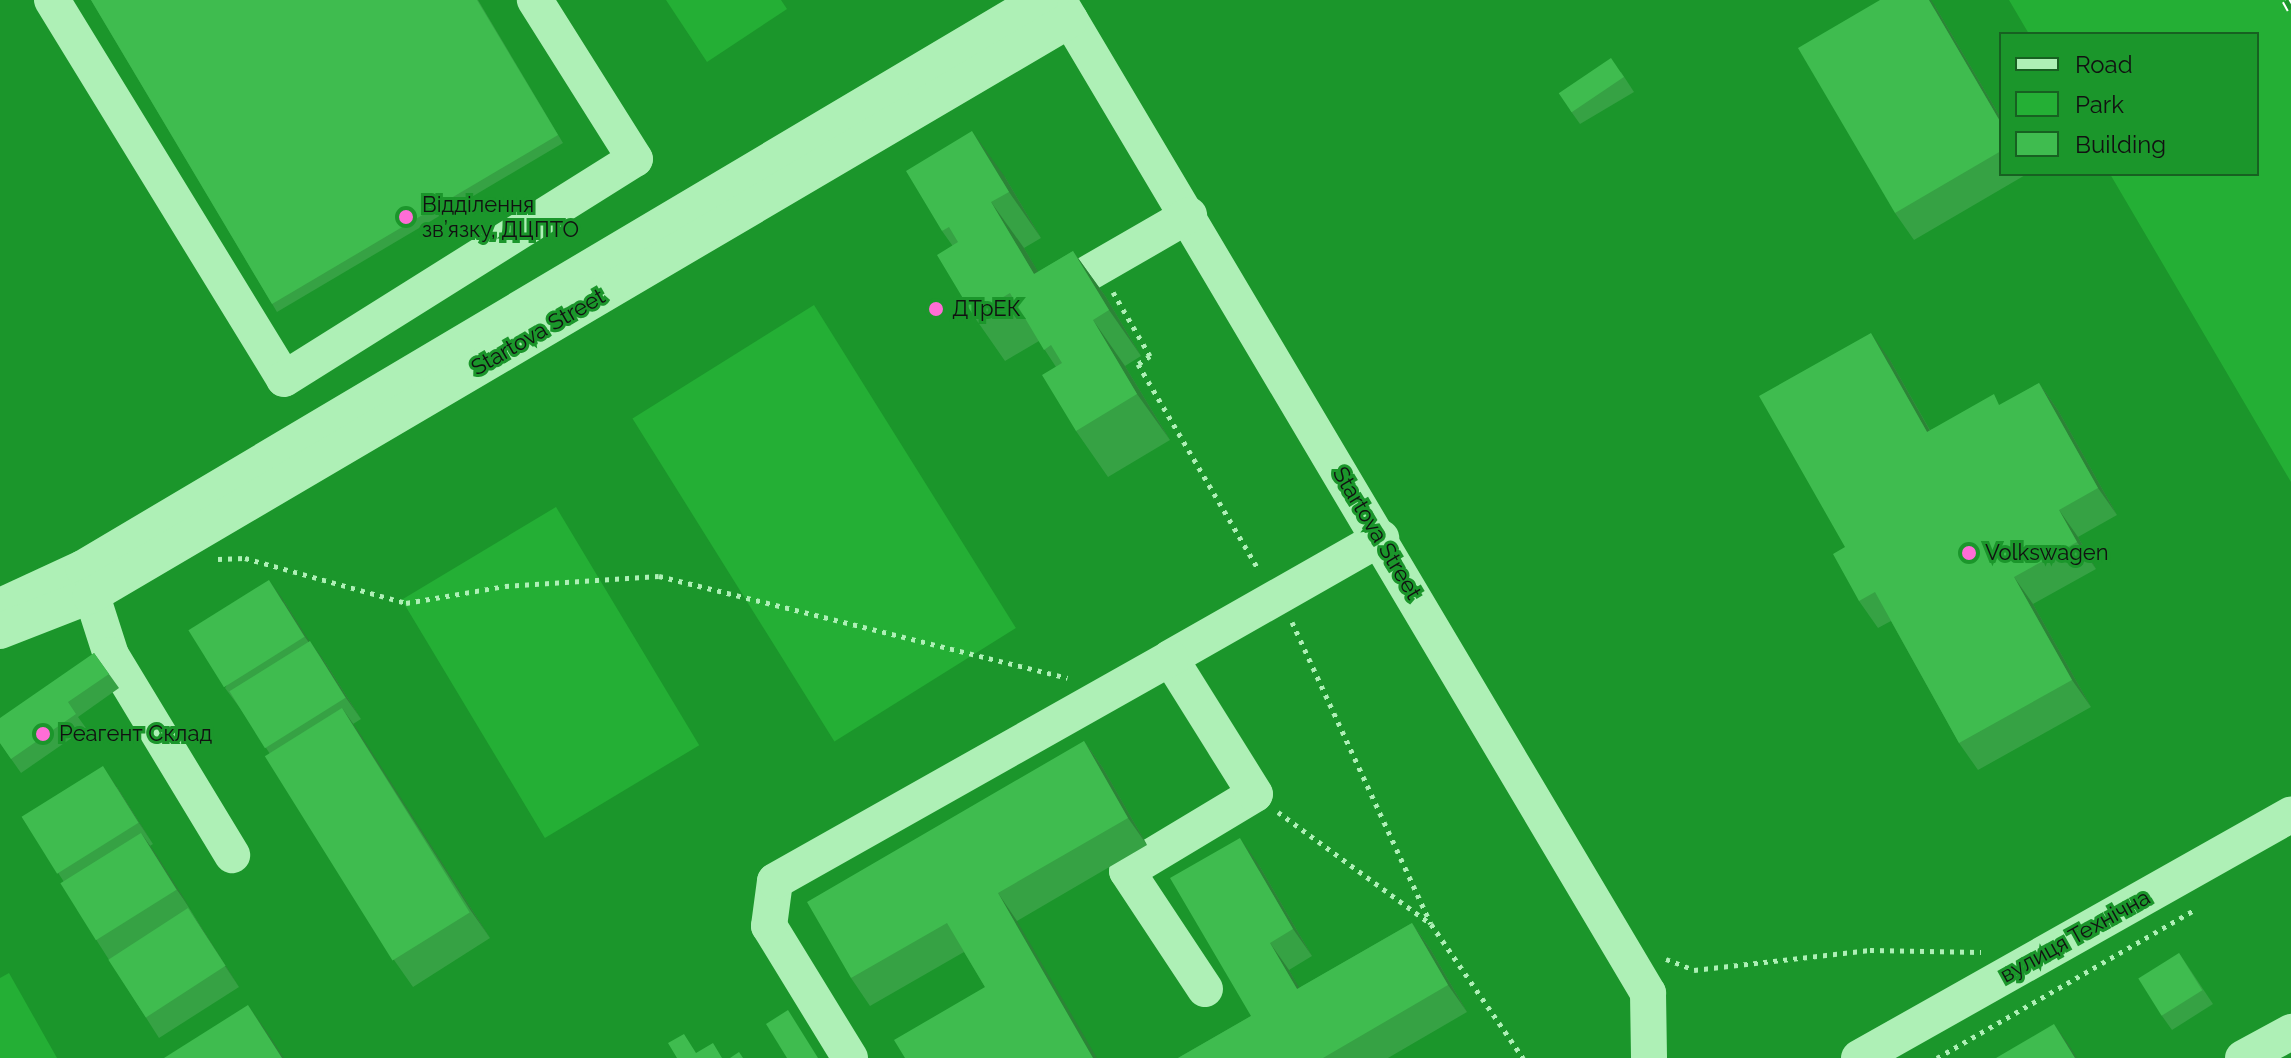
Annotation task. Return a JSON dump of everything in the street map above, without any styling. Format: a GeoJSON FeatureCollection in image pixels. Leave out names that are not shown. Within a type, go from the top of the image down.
{"type":"FeatureCollection","features":[{"type":"Feature","properties":{"kind":"street"},"geometry":{"type":"LineString","coordinates":[[52,0],[284,379],[635,159],[535,0]]}},
{"type":"Feature","properties":{"kind":"street","name":"Startova Street"},"geometry":{"type":"LineString","coordinates":[[5,617],[87,582],[1056,7],[1189,215],[1648,993],[1649,1058]]}},
{"type":"Feature","properties":{"kind":"street"},"geometry":{"type":"LineString","coordinates":[[1090,272],[1189,215]]}},
{"type":"Feature","properties":{"kind":"street"},"geometry":{"type":"LineString","coordinates":[[850,1058],[769,926],[775,881],[1381,538]]}},
{"type":"Feature","properties":{"kind":"street"},"geometry":{"type":"LineString","coordinates":[[87,582],[111,655],[232,855]]}},
{"type":"Feature","properties":{"kind":"street"},"geometry":{"type":"LineString","coordinates":[[1170,658],[1255,794],[1127,871],[1205,989]]}},
{"type":"Feature","properties":{"kind":"street","name":"вулиця Технічна"},"geometry":{"type":"LineString","coordinates":[[1859,1058],[2291,815]]}},
{"type":"Feature","properties":{"kind":"street"},"geometry":{"type":"LineString","coordinates":[[1648,993],[1676,1058]]}},
{"type":"Feature","properties":{"kind":"street"},"geometry":{"type":"LineString","coordinates":[[2243,1058],[2291,1032]]}},
{"type":"Feature","properties":{"kind":"path"},"geometry":{"type":"LineString","coordinates":[[1090,272],[1150,356],[1138,364],[1279,595],[1431,924],[1523,1058]]}},
{"type":"Feature","properties":{"kind":"path"},"geometry":{"type":"LineString","coordinates":[[210,560],[245,558],[406,603],[505,586],[659,576],[1110,690]]}},
{"type":"Feature","properties":{"kind":"path"},"geometry":{"type":"LineString","coordinates":[[1255,794],[1431,924]]}},
{"type":"Feature","properties":{"kind":"path"},"geometry":{"type":"LineString","coordinates":[[1937,1058],[2209,902]]}},
{"type":"Feature","properties":{"kind":"path"},"geometry":{"type":"LineString","coordinates":[[1617,941],[1694,970],[1870,950],[2042,955]]}},
{"type":"Feature","properties":{"kind":"green space"},"geometry":{"type":"Polygon","coordinates":[[[666,0],[781,0],[787,9],[707,62],[666,0]]]}},
{"type":"Feature","properties":{"kind":"green space"},"geometry":{"type":"Polygon","coordinates":[[[2009,0],[2291,0],[2291,482],[2111,176],[2259,176],[2259,32],[2028,32],[2009,0]]]}},
{"type":"Feature","properties":{"kind":"green space"},"geometry":{"type":"Polygon","coordinates":[[[814,305],[1016,628],[834,742],[633,418],[814,305]]]}},
{"type":"Feature","properties":{"kind":"green space"},"geometry":{"type":"Polygon","coordinates":[[[556,507],[699,745],[545,838],[402,600],[556,507]]]}},
{"type":"Feature","properties":{"kind":"green space"},"geometry":{"type":"Polygon","coordinates":[[[9,973],[57,1058],[0,1058],[0,978],[9,973]]]}},
{"type":"Feature","properties":{"kind":"building"},"geometry":{"type":"Polygon","coordinates":[[[91,0],[477,0],[558,135],[272,304],[91,0]]]}},
{"type":"Feature","properties":{"kind":"building"},"geometry":{"type":"Polygon","coordinates":[[[1880,0],[1929,0],[1999,120],[1999,152],[1895,213],[1798,48],[1880,0]]]}},
{"type":"Feature","properties":{"kind":"building"},"geometry":{"type":"Polygon","coordinates":[[[1611,58],[1624,77],[1572,112],[1559,93],[1611,58]]]}},
{"type":"Feature","properties":{"kind":"building"},"geometry":{"type":"Polygon","coordinates":[[[972,131],[1009,192],[991,202],[1034,274],[1073,251],[1109,310],[1093,320],[1137,394],[1076,431],[1042,375],[1062,363],[1051,345],[1044,350],[1010,293],[973,315],[937,255],[958,242],[949,227],[942,231],[906,171],[972,131]]]}},
{"type":"Feature","properties":{"kind":"building","name":"Volkswagen"},"geometry":{"type":"Polygon","coordinates":[[[1871,333],[1927,432],[1994,394],[1999,405],[2039,383],[2098,488],[2059,510],[2077,542],[2014,577],[2072,680],[1959,743],[1875,592],[1859,601],[1833,554],[1845,547],[1759,396],[1871,333]]]}},
{"type":"Feature","properties":{"kind":"building"},"geometry":{"type":"Polygon","coordinates":[[[269,580],[305,637],[224,687],[188,630],[269,580]]]}},
{"type":"Feature","properties":{"kind":"building"},"geometry":{"type":"Polygon","coordinates":[[[310,641],[346,698],[265,748],[229,691],[310,641]]]}},
{"type":"Feature","properties":{"kind":"building"},"geometry":{"type":"Polygon","coordinates":[[[94,653],[109,674],[68,702],[76,714],[11,759],[0,743],[0,718],[94,653]]]}},
{"type":"Feature","properties":{"kind":"building"},"geometry":{"type":"Polygon","coordinates":[[[342,708],[470,912],[393,961],[265,756],[342,708]]]}},
{"type":"Feature","properties":{"kind":"building"},"geometry":{"type":"Polygon","coordinates":[[[1084,741],[1128,818],[998,893],[1093,1058],[905,1058],[894,1040],[985,987],[947,923],[851,978],[807,902],[1084,741]]]}},
{"type":"Feature","properties":{"kind":"building"},"geometry":{"type":"Polygon","coordinates":[[[103,766],[139,823],[57,874],[22,817],[103,766]]]}},
{"type":"Feature","properties":{"kind":"building"},"geometry":{"type":"Polygon","coordinates":[[[141,833],[177,890],[96,940],[60,883],[141,833]]]}},
{"type":"Feature","properties":{"kind":"building"},"geometry":{"type":"Polygon","coordinates":[[[1240,838],[1293,929],[1270,943],[1297,989],[1412,923],[1448,985],[1323,1058],[1178,1058],[1251,1016],[1170,878],[1240,838]]]}},
{"type":"Feature","properties":{"kind":"building"},"geometry":{"type":"Polygon","coordinates":[[[188,908],[226,966],[146,1018],[108,960],[188,908]]]}},
{"type":"Feature","properties":{"kind":"building"},"geometry":{"type":"Polygon","coordinates":[[[2179,953],[2202,990],[2162,1016],[2138,978],[2179,953]]]}},
{"type":"Feature","properties":{"kind":"building"},"geometry":{"type":"Polygon","coordinates":[[[248,1005],[282,1058],[164,1058],[248,1005]]]}},
{"type":"Feature","properties":{"kind":"building"},"geometry":{"type":"Polygon","coordinates":[[[788,1010],[818,1058],[787,1058],[766,1024],[788,1010]]]}},
{"type":"Feature","properties":{"kind":"building"},"geometry":{"type":"Polygon","coordinates":[[[2054,1024],[2075,1058],[1996,1058],[2054,1024]]]}},
{"type":"Feature","properties":{"kind":"building"},"geometry":{"type":"Polygon","coordinates":[[[684,1034],[696,1053],[713,1043],[722,1058],[677,1058],[668,1043],[684,1034]]]}},
{"type":"Feature","properties":{"kind":"railway"},"geometry":{"type":"LineString","coordinates":[[2286,0],[2291,9]]}},
{"type":"Feature","properties":{"kind":"place","name":"Відділення зв’язку, ДЦПТО"},"geometry":{"type":"Point","coordinates":[406,217]}},
{"type":"Feature","properties":{"kind":"place","name":"ДТрЕК"},"geometry":{"type":"Point","coordinates":[936,309]}},
{"type":"Feature","properties":{"kind":"place","name":"Volkswagen"},"geometry":{"type":"Point","coordinates":[1969,553]}},
{"type":"Feature","properties":{"kind":"place","name":"Реагент Склад"},"geometry":{"type":"Point","coordinates":[43,734]}}]}
